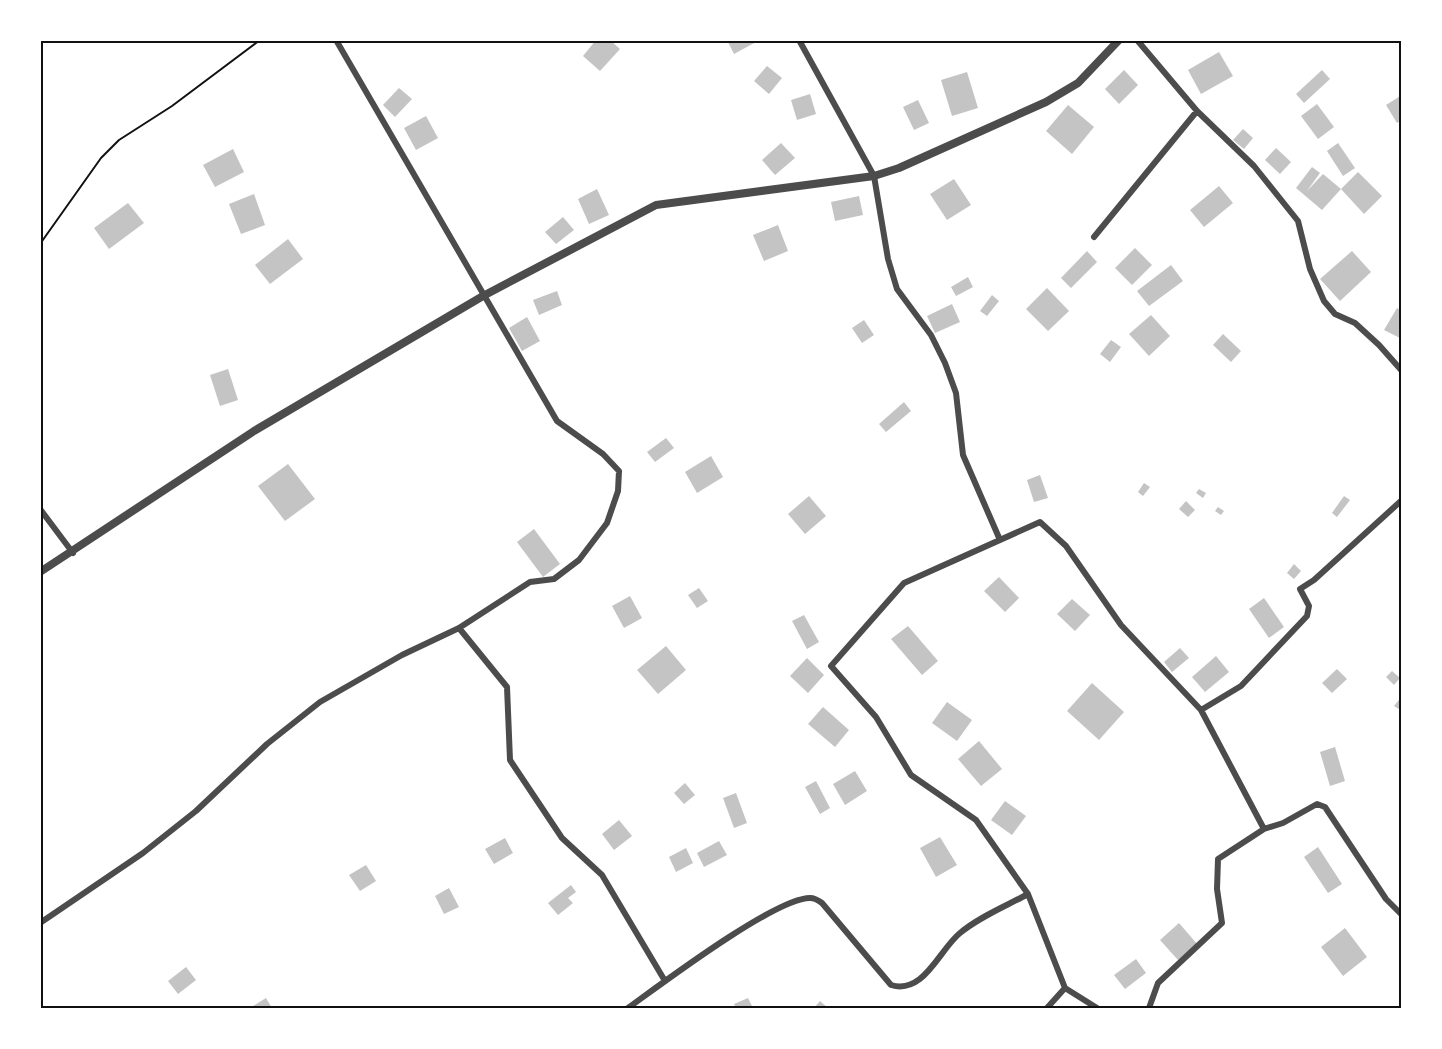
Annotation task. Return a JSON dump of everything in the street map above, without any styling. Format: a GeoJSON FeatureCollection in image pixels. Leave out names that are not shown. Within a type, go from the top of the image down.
{"type":"FeatureCollection","features":[{"type":"Feature","properties":{"kind":"street"},"geometry":{"type":"LineString","coordinates":[[40,923],[143,853],[196,811],[267,744],[320,702],[402,655],[459,628],[530,582],[554,579],[579,560],[606,523],[618,491],[619,471],[603,454],[557,421],[336,40]]}},
{"type":"Feature","properties":{"kind":"street"},"geometry":{"type":"LineString","coordinates":[[799,40],[874,176],[888,259],[897,289],[931,335],[945,363],[956,393],[963,455],[1000,540]]}},
{"type":"Feature","properties":{"kind":"street"},"geometry":{"type":"LineString","coordinates":[[40,572],[73,553],[254,431],[483,296],[656,205],[874,176],[907,164],[1046,102],[1078,83],[1119,40]]}},
{"type":"Feature","properties":{"kind":"street"},"geometry":{"type":"LineString","coordinates":[[1137,40],[1197,111],[1254,166],[1299,221],[1310,269],[1324,302],[1335,314],[1355,323],[1363,330],[1401,370]]}},
{"type":"Feature","properties":{"kind":"street"},"geometry":{"type":"LineString","coordinates":[[1094,237],[1197,111]]}},
{"type":"Feature","properties":{"kind":"street"},"geometry":{"type":"LineString","coordinates":[[1201,710],[1241,686],[1307,616],[1309,606],[1300,590],[1314,580],[1401,500]]}},
{"type":"Feature","properties":{"kind":"street"},"geometry":{"type":"LineString","coordinates":[[40,509],[73,553]]}},
{"type":"Feature","properties":{"kind":"street"},"geometry":{"type":"LineString","coordinates":[[1097,1008],[1065,988],[1028,894],[976,820],[911,776],[876,717],[831,666],[904,583],[1040,522],[1066,546],[1121,625],[1201,710],[1263,829]]}},
{"type":"Feature","properties":{"kind":"street"},"geometry":{"type":"LineString","coordinates":[[459,628],[507,687],[510,760],[562,838],[602,875],[665,981]]}},
{"type":"Feature","properties":{"kind":"street"},"geometry":{"type":"LineString","coordinates":[[1149,1008],[1158,983],[1222,923],[1217,889],[1218,859],[1263,829],[1283,823],[1317,804],[1325,807],[1386,899],[1401,915]]}},
{"type":"Feature","properties":{"kind":"street"},"geometry":{"type":"LineString","coordinates":[[628,1008],[763,916],[803,899],[813,897],[822,903],[891,985],[902,988],[914,983],[931,967],[959,933],[1028,894]]}},
{"type":"Feature","properties":{"kind":"street"},"geometry":{"type":"LineString","coordinates":[[1047,1008],[1065,988]]}},
{"type":"Feature","properties":{"kind":"path"},"geometry":{"type":"LineString","coordinates":[[40,244],[102,158],[119,140],[172,106],[260,40]]}},
{"type":"Feature","properties":{"kind":"building"},"geometry":{"type":"Polygon","coordinates":[[[596,40],[610,40],[620,49],[600,71],[583,56],[596,40]]]}},
{"type":"Feature","properties":{"kind":"building"},"geometry":{"type":"Polygon","coordinates":[[[727,40],[756,40],[756,42],[734,54],[727,40]]]}},
{"type":"Feature","properties":{"kind":"building"},"geometry":{"type":"Polygon","coordinates":[[[1219,52],[1233,76],[1201,94],[1188,70],[1219,52]]]}},
{"type":"Feature","properties":{"kind":"building"},"geometry":{"type":"Polygon","coordinates":[[[767,66],[782,78],[769,94],[754,81],[767,66]]]}},
{"type":"Feature","properties":{"kind":"building"},"geometry":{"type":"Polygon","coordinates":[[[1124,70],[1138,85],[1119,104],[1105,89],[1124,70]]]}},
{"type":"Feature","properties":{"kind":"building"},"geometry":{"type":"Polygon","coordinates":[[[1322,70],[1330,79],[1304,103],[1296,94],[1322,70]]]}},
{"type":"Feature","properties":{"kind":"building"},"geometry":{"type":"Polygon","coordinates":[[[967,72],[978,108],[952,116],[941,80],[967,72]]]}},
{"type":"Feature","properties":{"kind":"building"},"geometry":{"type":"Polygon","coordinates":[[[399,88],[412,99],[395,117],[383,105],[399,88]]]}},
{"type":"Feature","properties":{"kind":"building"},"geometry":{"type":"Polygon","coordinates":[[[810,94],[816,114],[797,120],[791,100],[810,94]]]}},
{"type":"Feature","properties":{"kind":"building"},"geometry":{"type":"Polygon","coordinates":[[[1402,95],[1402,120],[1397,123],[1386,105],[1402,95]]]}},
{"type":"Feature","properties":{"kind":"building"},"geometry":{"type":"Polygon","coordinates":[[[918,100],[929,123],[914,130],[903,107],[918,100]]]}},
{"type":"Feature","properties":{"kind":"building"},"geometry":{"type":"Polygon","coordinates":[[[1317,104],[1334,127],[1318,139],[1301,116],[1317,104]]]}},
{"type":"Feature","properties":{"kind":"building"},"geometry":{"type":"Polygon","coordinates":[[[1068,105],[1094,127],[1072,154],[1046,131],[1068,105]]]}},
{"type":"Feature","properties":{"kind":"building"},"geometry":{"type":"Polygon","coordinates":[[[426,116],[438,138],[416,150],[404,128],[426,116]]]}},
{"type":"Feature","properties":{"kind":"building"},"geometry":{"type":"Polygon","coordinates":[[[1243,129],[1253,138],[1244,149],[1233,140],[1243,129]]]}},
{"type":"Feature","properties":{"kind":"building"},"geometry":{"type":"Polygon","coordinates":[[[781,143],[795,158],[775,175],[762,160],[781,143]]]}},
{"type":"Feature","properties":{"kind":"building"},"geometry":{"type":"Polygon","coordinates":[[[1338,143],[1355,168],[1343,176],[1327,151],[1338,143]]]}},
{"type":"Feature","properties":{"kind":"building"},"geometry":{"type":"Polygon","coordinates":[[[1276,148],[1291,162],[1280,174],[1265,160],[1276,148]]]}},
{"type":"Feature","properties":{"kind":"building"},"geometry":{"type":"Polygon","coordinates":[[[233,149],[244,172],[215,187],[203,165],[233,149]]]}},
{"type":"Feature","properties":{"kind":"building"},"geometry":{"type":"Polygon","coordinates":[[[1312,167],[1320,173],[1307,191],[1323,174],[1341,189],[1322,210],[1296,188],[1312,167]]]}},
{"type":"Feature","properties":{"kind":"building"},"geometry":{"type":"Polygon","coordinates":[[[1358,172],[1382,196],[1364,214],[1341,189],[1358,172]]]}},
{"type":"Feature","properties":{"kind":"building"},"geometry":{"type":"Polygon","coordinates":[[[954,179],[971,205],[947,220],[930,194],[954,179]]]}},
{"type":"Feature","properties":{"kind":"building"},"geometry":{"type":"Polygon","coordinates":[[[1219,186],[1233,203],[1204,227],[1190,210],[1219,186]]]}},
{"type":"Feature","properties":{"kind":"building"},"geometry":{"type":"Polygon","coordinates":[[[597,189],[609,215],[589,224],[578,199],[597,189]]]}},
{"type":"Feature","properties":{"kind":"building"},"geometry":{"type":"Polygon","coordinates":[[[254,194],[265,225],[241,234],[229,204],[254,194]]]}},
{"type":"Feature","properties":{"kind":"building"},"geometry":{"type":"Polygon","coordinates":[[[859,196],[863,215],[835,221],[831,202],[859,196]]]}},
{"type":"Feature","properties":{"kind":"building"},"geometry":{"type":"Polygon","coordinates":[[[128,203],[144,223],[109,249],[94,228],[128,203]]]}},
{"type":"Feature","properties":{"kind":"building"},"geometry":{"type":"Polygon","coordinates":[[[563,217],[574,230],[556,244],[545,232],[563,217]]]}},
{"type":"Feature","properties":{"kind":"building"},"geometry":{"type":"Polygon","coordinates":[[[778,225],[788,251],[764,261],[753,235],[778,225]]]}},
{"type":"Feature","properties":{"kind":"building"},"geometry":{"type":"Polygon","coordinates":[[[288,239],[303,259],[270,284],[255,265],[288,239]]]}},
{"type":"Feature","properties":{"kind":"building"},"geometry":{"type":"Polygon","coordinates":[[[1135,248],[1152,265],[1132,285],[1115,268],[1135,248]]]}},
{"type":"Feature","properties":{"kind":"building"},"geometry":{"type":"Polygon","coordinates":[[[1087,251],[1097,262],[1071,288],[1061,278],[1087,251]]]}},
{"type":"Feature","properties":{"kind":"building"},"geometry":{"type":"Polygon","coordinates":[[[1352,251],[1371,272],[1340,301],[1320,279],[1352,251]]]}},
{"type":"Feature","properties":{"kind":"building"},"geometry":{"type":"Polygon","coordinates":[[[1171,265],[1183,281],[1149,306],[1137,291],[1171,265]]]}},
{"type":"Feature","properties":{"kind":"building"},"geometry":{"type":"Polygon","coordinates":[[[968,277],[973,287],[956,296],[951,287],[968,277]]]}},
{"type":"Feature","properties":{"kind":"building"},"geometry":{"type":"Polygon","coordinates":[[[1047,288],[1069,311],[1048,331],[1026,309],[1047,288]]]}},
{"type":"Feature","properties":{"kind":"building"},"geometry":{"type":"Polygon","coordinates":[[[557,291],[562,305],[539,315],[533,300],[557,291]]]}},
{"type":"Feature","properties":{"kind":"building"},"geometry":{"type":"Polygon","coordinates":[[[992,295],[999,301],[987,316],[980,311],[992,295]]]}},
{"type":"Feature","properties":{"kind":"building"},"geometry":{"type":"Polygon","coordinates":[[[952,304],[960,322],[935,333],[927,316],[952,304]]]}},
{"type":"Feature","properties":{"kind":"building"},"geometry":{"type":"Polygon","coordinates":[[[1397,308],[1402,311],[1402,339],[1384,330],[1397,308]]]}},
{"type":"Feature","properties":{"kind":"building"},"geometry":{"type":"Polygon","coordinates":[[[1151,315],[1170,336],[1149,356],[1129,334],[1151,315]]]}},
{"type":"Feature","properties":{"kind":"building"},"geometry":{"type":"Polygon","coordinates":[[[527,317],[540,341],[522,351],[509,328],[527,317]]]}},
{"type":"Feature","properties":{"kind":"building"},"geometry":{"type":"Polygon","coordinates":[[[864,320],[874,335],[862,343],[852,328],[864,320]]]}},
{"type":"Feature","properties":{"kind":"building"},"geometry":{"type":"Polygon","coordinates":[[[1223,334],[1241,351],[1231,362],[1213,345],[1223,334]]]}},
{"type":"Feature","properties":{"kind":"building"},"geometry":{"type":"Polygon","coordinates":[[[1111,340],[1121,347],[1110,362],[1100,354],[1111,340]]]}},
{"type":"Feature","properties":{"kind":"building"},"geometry":{"type":"Polygon","coordinates":[[[228,369],[238,400],[220,406],[210,375],[228,369]]]}},
{"type":"Feature","properties":{"kind":"building"},"geometry":{"type":"Polygon","coordinates":[[[904,402],[911,411],[886,432],[879,424],[904,402]]]}},
{"type":"Feature","properties":{"kind":"building"},"geometry":{"type":"Polygon","coordinates":[[[666,438],[674,448],[655,462],[647,452],[666,438]]]}},
{"type":"Feature","properties":{"kind":"building"},"geometry":{"type":"Polygon","coordinates":[[[711,456],[723,477],[697,493],[685,472],[711,456]]]}},
{"type":"Feature","properties":{"kind":"building"},"geometry":{"type":"Polygon","coordinates":[[[288,464],[315,499],[285,521],[258,486],[288,464]]]}},
{"type":"Feature","properties":{"kind":"building"},"geometry":{"type":"Polygon","coordinates":[[[1040,475],[1048,498],[1034,502],[1027,480],[1040,475]]]}},
{"type":"Feature","properties":{"kind":"building"},"geometry":{"type":"Polygon","coordinates":[[[1144,483],[1150,487],[1143,496],[1138,492],[1144,483]]]}},
{"type":"Feature","properties":{"kind":"building"},"geometry":{"type":"Polygon","coordinates":[[[1199,489],[1206,493],[1203,498],[1196,493],[1199,489]]]}},
{"type":"Feature","properties":{"kind":"building"},"geometry":{"type":"Polygon","coordinates":[[[809,496],[826,516],[805,534],[788,514],[809,496]]]}},
{"type":"Feature","properties":{"kind":"building"},"geometry":{"type":"Polygon","coordinates":[[[1344,496],[1350,500],[1337,517],[1332,513],[1344,496]]]}},
{"type":"Feature","properties":{"kind":"building"},"geometry":{"type":"Polygon","coordinates":[[[1186,501],[1195,510],[1188,517],[1179,509],[1186,501]]]}},
{"type":"Feature","properties":{"kind":"building"},"geometry":{"type":"Polygon","coordinates":[[[1218,507],[1224,511],[1221,515],[1215,511],[1218,507]]]}},
{"type":"Feature","properties":{"kind":"building"},"geometry":{"type":"Polygon","coordinates":[[[534,529],[560,564],[543,577],[517,542],[534,529]]]}},
{"type":"Feature","properties":{"kind":"building"},"geometry":{"type":"Polygon","coordinates":[[[1294,564],[1301,571],[1294,579],[1287,573],[1294,564]]]}},
{"type":"Feature","properties":{"kind":"building"},"geometry":{"type":"Polygon","coordinates":[[[999,577],[1019,598],[1005,612],[984,591],[999,577]]]}},
{"type":"Feature","properties":{"kind":"building"},"geometry":{"type":"Polygon","coordinates":[[[699,588],[708,601],[697,608],[688,595],[699,588]]]}},
{"type":"Feature","properties":{"kind":"building"},"geometry":{"type":"Polygon","coordinates":[[[630,596],[642,618],[624,628],[612,606],[630,596]]]}},
{"type":"Feature","properties":{"kind":"building"},"geometry":{"type":"Polygon","coordinates":[[[1264,598],[1284,627],[1269,638],[1249,609],[1264,598]]]}},
{"type":"Feature","properties":{"kind":"building"},"geometry":{"type":"Polygon","coordinates":[[[1072,599],[1090,615],[1075,631],[1057,614],[1072,599]]]}},
{"type":"Feature","properties":{"kind":"building"},"geometry":{"type":"Polygon","coordinates":[[[804,615],[819,642],[807,649],[792,621],[804,615]]]}},
{"type":"Feature","properties":{"kind":"building"},"geometry":{"type":"Polygon","coordinates":[[[908,626],[938,661],[922,675],[891,639],[908,626]]]}},
{"type":"Feature","properties":{"kind":"building"},"geometry":{"type":"Polygon","coordinates":[[[666,646],[686,670],[658,694],[637,670],[666,646]]]}},
{"type":"Feature","properties":{"kind":"building"},"geometry":{"type":"Polygon","coordinates":[[[1180,648],[1189,658],[1172,672],[1164,662],[1180,648]]]}},
{"type":"Feature","properties":{"kind":"building"},"geometry":{"type":"Polygon","coordinates":[[[1216,656],[1229,672],[1205,692],[1192,677],[1216,656]]]}},
{"type":"Feature","properties":{"kind":"building"},"geometry":{"type":"Polygon","coordinates":[[[807,658],[824,675],[808,693],[790,676],[807,658]]]}},
{"type":"Feature","properties":{"kind":"building"},"geometry":{"type":"Polygon","coordinates":[[[1337,669],[1347,679],[1332,693],[1322,683],[1337,669]]]}},
{"type":"Feature","properties":{"kind":"building"},"geometry":{"type":"Polygon","coordinates":[[[1392,671],[1400,678],[1394,685],[1386,677],[1392,671]]]}},
{"type":"Feature","properties":{"kind":"building"},"geometry":{"type":"Polygon","coordinates":[[[1092,683],[1124,712],[1099,740],[1067,711],[1092,683]]]}},
{"type":"Feature","properties":{"kind":"building"},"geometry":{"type":"Polygon","coordinates":[[[1402,696],[1402,711],[1394,706],[1402,696]]]}},
{"type":"Feature","properties":{"kind":"building"},"geometry":{"type":"Polygon","coordinates":[[[947,702],[972,720],[957,741],[932,723],[947,702]]]}},
{"type":"Feature","properties":{"kind":"building"},"geometry":{"type":"Polygon","coordinates":[[[823,707],[849,730],[835,747],[808,724],[823,707]]]}},
{"type":"Feature","properties":{"kind":"building"},"geometry":{"type":"Polygon","coordinates":[[[979,741],[1002,769],[981,786],[958,759],[979,741]]]}},
{"type":"Feature","properties":{"kind":"building"},"geometry":{"type":"Polygon","coordinates":[[[1335,747],[1345,781],[1330,786],[1320,752],[1335,747]]]}},
{"type":"Feature","properties":{"kind":"building"},"geometry":{"type":"Polygon","coordinates":[[[855,771],[867,791],[845,805],[833,784],[855,771]]]}},
{"type":"Feature","properties":{"kind":"building"},"geometry":{"type":"Polygon","coordinates":[[[816,781],[830,808],[820,814],[805,787],[816,781]]]}},
{"type":"Feature","properties":{"kind":"building"},"geometry":{"type":"Polygon","coordinates":[[[685,783],[695,795],[684,804],[674,793],[685,783]]]}},
{"type":"Feature","properties":{"kind":"building"},"geometry":{"type":"Polygon","coordinates":[[[736,793],[747,823],[734,828],[723,798],[736,793]]]}},
{"type":"Feature","properties":{"kind":"building"},"geometry":{"type":"Polygon","coordinates":[[[1005,801],[1026,816],[1012,835],[991,820],[1005,801]]]}},
{"type":"Feature","properties":{"kind":"building"},"geometry":{"type":"Polygon","coordinates":[[[619,820],[632,836],[614,850],[602,834],[619,820]]]}},
{"type":"Feature","properties":{"kind":"building"},"geometry":{"type":"Polygon","coordinates":[[[940,837],[957,865],[936,877],[920,848],[940,837]]]}},
{"type":"Feature","properties":{"kind":"building"},"geometry":{"type":"Polygon","coordinates":[[[505,838],[513,853],[494,864],[485,849],[505,838]]]}},
{"type":"Feature","properties":{"kind":"building"},"geometry":{"type":"Polygon","coordinates":[[[719,841],[727,855],[704,867],[697,853],[719,841]]]}},
{"type":"Feature","properties":{"kind":"building"},"geometry":{"type":"Polygon","coordinates":[[[1318,847],[1342,884],[1328,893],[1304,857],[1318,847]]]}},
{"type":"Feature","properties":{"kind":"building"},"geometry":{"type":"Polygon","coordinates":[[[686,848],[693,863],[676,872],[669,857],[686,848]]]}},
{"type":"Feature","properties":{"kind":"building"},"geometry":{"type":"Polygon","coordinates":[[[366,865],[376,881],[360,891],[349,875],[366,865]]]}},
{"type":"Feature","properties":{"kind":"building"},"geometry":{"type":"Polygon","coordinates":[[[571,885],[576,892],[568,898],[573,903],[558,915],[548,903],[571,885]]]}},
{"type":"Feature","properties":{"kind":"building"},"geometry":{"type":"Polygon","coordinates":[[[449,888],[459,907],[444,914],[435,896],[449,888]]]}},
{"type":"Feature","properties":{"kind":"building"},"geometry":{"type":"Polygon","coordinates":[[[1179,923],[1198,945],[1178,960],[1160,940],[1179,923]]]}},
{"type":"Feature","properties":{"kind":"building"},"geometry":{"type":"Polygon","coordinates":[[[1345,928],[1367,957],[1343,976],[1321,947],[1345,928]]]}},
{"type":"Feature","properties":{"kind":"building"},"geometry":{"type":"Polygon","coordinates":[[[1136,959],[1146,973],[1125,989],[1114,975],[1136,959]]]}},
{"type":"Feature","properties":{"kind":"building"},"geometry":{"type":"Polygon","coordinates":[[[186,967],[196,980],[178,994],[168,981],[186,967]]]}},
{"type":"Feature","properties":{"kind":"building"},"geometry":{"type":"Polygon","coordinates":[[[266,998],[272,1008],[250,1008],[266,998]]]}},
{"type":"Feature","properties":{"kind":"building"},"geometry":{"type":"Polygon","coordinates":[[[748,998],[753,1008],[736,1008],[734,1004],[748,998]]]}},
{"type":"Feature","properties":{"kind":"building"},"geometry":{"type":"Polygon","coordinates":[[[820,1001],[828,1008],[814,1008],[820,1001]]]}}]}
